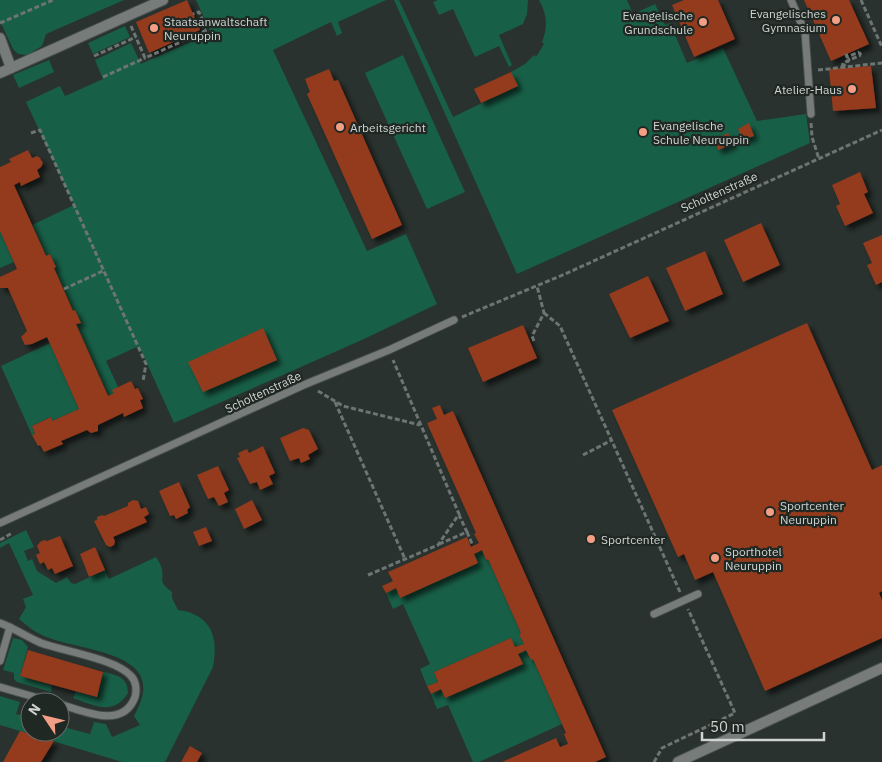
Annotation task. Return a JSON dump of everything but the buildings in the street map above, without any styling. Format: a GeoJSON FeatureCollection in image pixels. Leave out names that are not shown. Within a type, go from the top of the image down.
{"type":"FeatureCollection","features":[{"type":"Feature","properties":{"kind":"street"},"geometry":{"type":"LineString","coordinates":[[0,73],[163,0]]}},
{"type":"Feature","properties":{"kind":"street"},"geometry":{"type":"LineString","coordinates":[[0,38],[11,68]]}},
{"type":"Feature","properties":{"kind":"street"},"geometry":{"type":"LineString","coordinates":[[678,762],[882,668]]}},
{"type":"Feature","properties":{"kind":"lane"},"geometry":{"type":"LineString","coordinates":[[791,0],[805,32],[811,114]]}},
{"type":"Feature","properties":{"kind":"lane","name":"Scholtenstraße"},"geometry":{"type":"LineString","coordinates":[[0,524],[306,384],[389,350],[454,320]]}},
{"type":"Feature","properties":{"kind":"lane"},"geometry":{"type":"LineString","coordinates":[[654,614],[698,594]]}},
{"type":"Feature","properties":{"kind":"lane"},"geometry":{"type":"LineString","coordinates":[[0,623],[41,643],[117,666],[131,676],[136,686],[136,693],[129,706],[123,712],[110,717],[70,707]]}},
{"type":"Feature","properties":{"kind":"lane"},"geometry":{"type":"LineString","coordinates":[[0,661],[10,627]]}},
{"type":"Feature","properties":{"kind":"lane"},"geometry":{"type":"LineString","coordinates":[[0,687],[20,693]]}},
{"type":"Feature","properties":{"kind":"path"},"geometry":{"type":"LineString","coordinates":[[0,23],[53,0]]}},
{"type":"Feature","properties":{"kind":"path"},"geometry":{"type":"LineString","coordinates":[[861,0],[882,47]]}},
{"type":"Feature","properties":{"kind":"path"},"geometry":{"type":"LineString","coordinates":[[103,77],[208,30],[199,12],[193,14]]}},
{"type":"Feature","properties":{"kind":"path"},"geometry":{"type":"LineString","coordinates":[[127,16],[146,58]]}},
{"type":"Feature","properties":{"kind":"path"},"geometry":{"type":"LineString","coordinates":[[94,56],[136,37]]}},
{"type":"Feature","properties":{"kind":"path"},"geometry":{"type":"LineString","coordinates":[[842,68],[847,57],[853,54],[860,53],[847,57]]}},
{"type":"Feature","properties":{"kind":"path"},"geometry":{"type":"LineString","coordinates":[[807,72],[882,63]]}},
{"type":"Feature","properties":{"kind":"path"},"geometry":{"type":"LineString","coordinates":[[811,114],[812,137],[819,159]]}},
{"type":"Feature","properties":{"kind":"path"},"geometry":{"type":"LineString","coordinates":[[32,134],[40,130],[104,270],[146,364],[143,381]]}},
{"type":"Feature","properties":{"kind":"path","name":"Scholtenstraße"},"geometry":{"type":"LineString","coordinates":[[537,286],[882,130]]}},
{"type":"Feature","properties":{"kind":"path"},"geometry":{"type":"LineString","coordinates":[[64,289],[104,270]]}},
{"type":"Feature","properties":{"kind":"path"},"geometry":{"type":"LineString","coordinates":[[454,320],[537,286],[544,313],[560,326],[612,440],[735,713],[662,748],[654,762]]}},
{"type":"Feature","properties":{"kind":"path"},"geometry":{"type":"LineString","coordinates":[[534,341],[532,336],[544,313]]}},
{"type":"Feature","properties":{"kind":"path"},"geometry":{"type":"LineString","coordinates":[[389,350],[473,546]]}},
{"type":"Feature","properties":{"kind":"path"},"geometry":{"type":"LineString","coordinates":[[306,384],[336,402],[421,425]]}},
{"type":"Feature","properties":{"kind":"path"},"geometry":{"type":"LineString","coordinates":[[336,402],[405,559]]}},
{"type":"Feature","properties":{"kind":"path"},"geometry":{"type":"LineString","coordinates":[[584,454],[612,440]]}},
{"type":"Feature","properties":{"kind":"path"},"geometry":{"type":"LineString","coordinates":[[438,545],[459,514]]}},
{"type":"Feature","properties":{"kind":"path"},"geometry":{"type":"LineString","coordinates":[[368,575],[467,532]]}},
{"type":"Feature","properties":{"kind":"path"},"geometry":{"type":"LineString","coordinates":[[0,540],[12,533]]}},
{"type":"Feature","properties":{"kind":"green space"},"geometry":{"type":"Polygon","coordinates":[[[0,0],[124,0],[46,34],[42,46],[27,55],[18,54],[13,49],[0,21],[0,0]]]}},
{"type":"Feature","properties":{"kind":"green space"},"geometry":{"type":"Polygon","coordinates":[[[196,0],[386,0],[338,22],[342,33],[337,36],[331,22],[273,50],[367,251],[406,234],[437,304],[364,339],[174,423],[139,346],[106,361],[118,387],[113,390],[114,393],[108,396],[76,324],[80,322],[75,310],[73,311],[54,268],[56,267],[50,254],[46,256],[32,225],[74,205],[26,102],[60,86],[65,96],[103,79],[95,60],[131,43],[141,64],[211,33],[196,0]]]}},
{"type":"Feature","properties":{"kind":"green space","name":"Evangelische Schule Neuruppin"},"geometry":{"type":"Polygon","coordinates":[[[394,0],[399,0],[453,117],[517,86],[511,72],[525,64],[534,55],[536,57],[544,44],[542,42],[546,21],[544,10],[539,0],[627,0],[633,14],[655,4],[665,25],[670,23],[687,63],[723,48],[757,121],[806,114],[810,143],[517,274],[394,0]]]}},
{"type":"Feature","properties":{"kind":"green space"},"geometry":{"type":"Polygon","coordinates":[[[438,0],[528,0],[527,14],[523,24],[499,35],[512,65],[509,67],[499,46],[475,57],[453,9],[439,15],[433,2],[438,0]]]}},
{"type":"Feature","properties":{"kind":"green space"},"geometry":{"type":"Polygon","coordinates":[[[125,26],[130,37],[93,54],[88,43],[125,26]]]}},
{"type":"Feature","properties":{"kind":"green space"},"geometry":{"type":"Polygon","coordinates":[[[403,55],[465,192],[427,209],[365,73],[403,55]]]}},
{"type":"Feature","properties":{"kind":"green space"},"geometry":{"type":"Polygon","coordinates":[[[49,60],[54,72],[19,88],[13,75],[49,60]]]}},
{"type":"Feature","properties":{"kind":"green space"},"geometry":{"type":"Polygon","coordinates":[[[0,231],[14,262],[0,268],[0,231]]]}},
{"type":"Feature","properties":{"kind":"green space"},"geometry":{"type":"Polygon","coordinates":[[[50,343],[79,409],[52,421],[50,417],[32,426],[35,434],[32,435],[1,366],[50,343]]]}},
{"type":"Feature","properties":{"kind":"green space"},"geometry":{"type":"Polygon","coordinates":[[[26,530],[34,547],[24,551],[28,561],[32,559],[37,571],[56,583],[67,577],[71,583],[75,584],[105,570],[109,579],[156,557],[162,569],[162,582],[172,592],[172,598],[178,610],[198,616],[205,622],[210,629],[215,646],[213,667],[165,762],[122,762],[56,742],[70,742],[70,729],[90,734],[94,722],[106,724],[112,737],[140,725],[134,716],[143,695],[142,680],[134,668],[121,659],[47,637],[34,631],[19,619],[26,607],[23,599],[33,595],[9,543],[0,548],[0,543],[26,530]]]}},
{"type":"Feature","properties":{"kind":"green space"},"geometry":{"type":"Polygon","coordinates":[[[482,550],[486,560],[488,559],[521,633],[519,634],[524,644],[515,647],[511,638],[434,672],[438,682],[427,686],[420,669],[430,664],[403,604],[393,609],[386,593],[396,588],[400,597],[482,550]]]}},
{"type":"Feature","properties":{"kind":"green space"},"geometry":{"type":"Polygon","coordinates":[[[13,638],[22,640],[28,647],[20,676],[52,685],[51,692],[17,682],[14,679],[14,673],[3,670],[13,638]]]}},
{"type":"Feature","properties":{"kind":"green space"},"geometry":{"type":"Polygon","coordinates":[[[526,650],[530,659],[533,659],[562,724],[479,762],[473,762],[448,705],[437,709],[431,694],[441,689],[445,698],[522,664],[518,654],[526,650]]]}},
{"type":"Feature","properties":{"kind":"green space"},"geometry":{"type":"Polygon","coordinates":[[[103,672],[124,680],[128,693],[122,700],[116,705],[103,707],[73,698],[76,691],[97,697],[103,672]]]}},
{"type":"Feature","properties":{"kind":"green space"},"geometry":{"type":"Polygon","coordinates":[[[0,696],[20,702],[16,714],[20,715],[20,731],[0,725],[0,696]]]}},
{"type":"Feature","properties":{"kind":"place","name":"Evangelisches Gymnasium"},"geometry":{"type":"Point","coordinates":[836,20]}},
{"type":"Feature","properties":{"kind":"place","name":"Evangelische Grundschule"},"geometry":{"type":"Point","coordinates":[703,22]}},
{"type":"Feature","properties":{"kind":"place","name":"Staatsanwaltschaft Neuruppin"},"geometry":{"type":"Point","coordinates":[154,28]}},
{"type":"Feature","properties":{"kind":"place","name":"Atelier-Haus"},"geometry":{"type":"Point","coordinates":[852,89]}},
{"type":"Feature","properties":{"kind":"place","name":"Arbeitsgericht"},"geometry":{"type":"Point","coordinates":[340,127]}},
{"type":"Feature","properties":{"kind":"place","name":"Evangelische Schule Neuruppin"},"geometry":{"type":"Point","coordinates":[643,132]}},
{"type":"Feature","properties":{"kind":"place","name":"Sportcenter Neuruppin"},"geometry":{"type":"Point","coordinates":[770,512]}},
{"type":"Feature","properties":{"kind":"place","name":"Sportcenter"},"geometry":{"type":"Point","coordinates":[591,539]}},
{"type":"Feature","properties":{"kind":"place","name":"Sporthotel Neuruppin"},"geometry":{"type":"Point","coordinates":[715,558]}}]}
